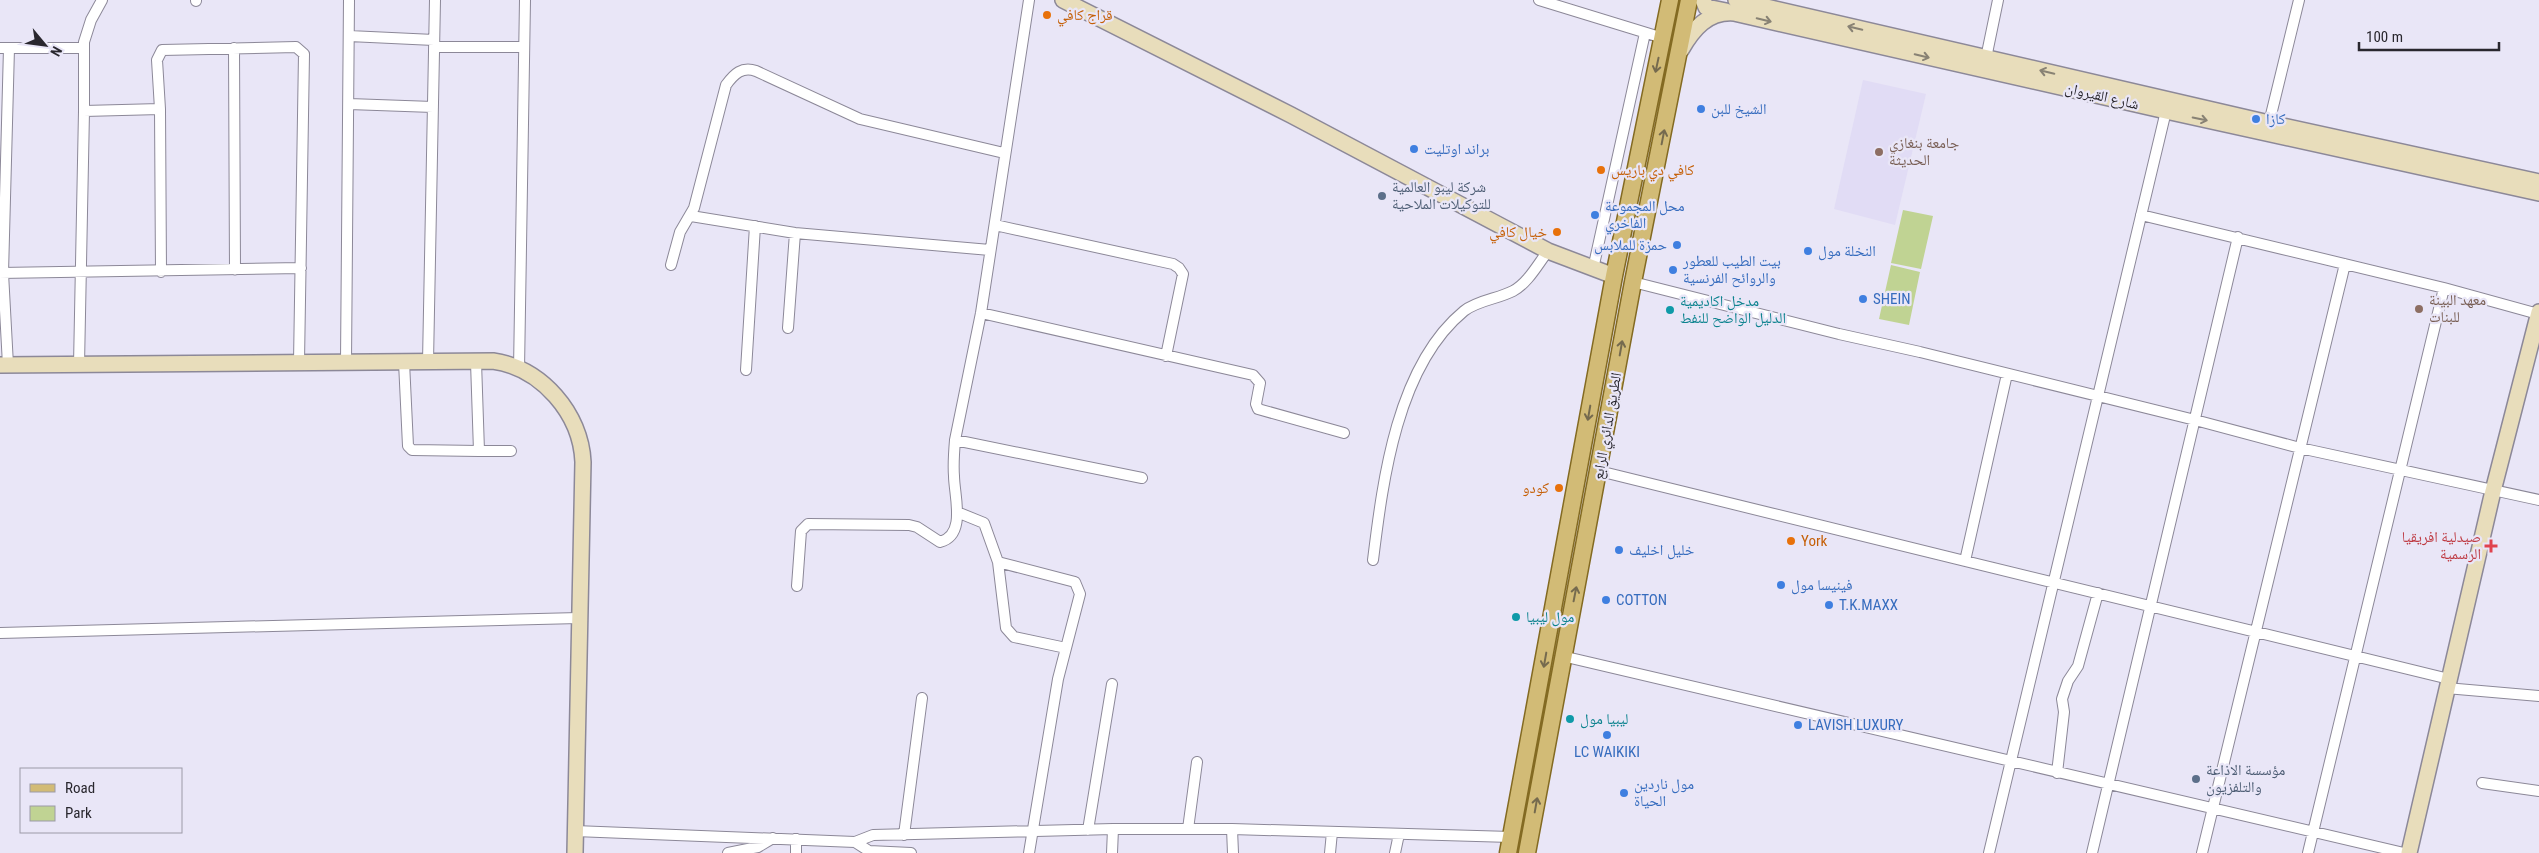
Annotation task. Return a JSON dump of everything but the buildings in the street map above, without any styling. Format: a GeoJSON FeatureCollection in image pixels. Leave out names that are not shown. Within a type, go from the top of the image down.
{"type":"FeatureCollection","features":[{"type":"Feature","properties":{"kind":"main road"},"geometry":{"type":"LineString","coordinates":[[1063,0],[1291,115],[1548,251],[1614,276]]}},
{"type":"Feature","properties":{"kind":"main road","name":"الطريق الدائري الرابع"},"geometry":{"type":"LineString","coordinates":[[1508,853],[1614,276],[1670,0]]}},
{"type":"Feature","properties":{"kind":"main road","name":"الطريق الدائري الرابع"},"geometry":{"type":"LineString","coordinates":[[1528,853],[1562,656],[1689,0]]}},
{"type":"Feature","properties":{"kind":"main road","name":"شارع القيروان"},"geometry":{"type":"LineString","coordinates":[[1703,0],[1706,7],[1734,3],[1984,63],[2166,111],[2539,193]]}},
{"type":"Feature","properties":{"kind":"main road"},"geometry":{"type":"LineString","coordinates":[[1680,51],[1692,31],[1701,23],[1734,3]]}},
{"type":"Feature","properties":{"kind":"main road","name":"شارع القيروان"},"geometry":{"type":"LineString","coordinates":[[1984,63],[2539,182]]}},
{"type":"Feature","properties":{"kind":"main road"},"geometry":{"type":"LineString","coordinates":[[2409,853],[2494,491],[2539,313]]}},
{"type":"Feature","properties":{"kind":"main road"},"geometry":{"type":"LineString","coordinates":[[4,365],[498,362],[519,370],[558,398],[572,418],[582,445],[583,479],[575,853]]}},
{"type":"Feature","properties":{"kind":"street"},"geometry":{"type":"LineString","coordinates":[[79,365],[84,48],[87,31],[102,0]]}},
{"type":"Feature","properties":{"kind":"street"},"geometry":{"type":"LineString","coordinates":[[346,362],[349,0]]}},
{"type":"Feature","properties":{"kind":"street"},"geometry":{"type":"LineString","coordinates":[[428,362],[436,0]]}},
{"type":"Feature","properties":{"kind":"street"},"geometry":{"type":"LineString","coordinates":[[519,370],[525,0]]}},
{"type":"Feature","properties":{"kind":"street"},"geometry":{"type":"LineString","coordinates":[[797,586],[801,532],[808,524],[909,525],[916,527],[940,542],[946,540],[954,529],[957,512],[954,478],[955,440],[981,313],[1028,0]]}},
{"type":"Feature","properties":{"kind":"street"},"geometry":{"type":"LineString","coordinates":[[1539,0],[1663,38]]}},
{"type":"Feature","properties":{"kind":"street"},"geometry":{"type":"LineString","coordinates":[[1984,63],[1998,0]]}},
{"type":"Feature","properties":{"kind":"street"},"geometry":{"type":"LineString","coordinates":[[2268,123],[2299,0]]}},
{"type":"Feature","properties":{"kind":"street"},"geometry":{"type":"LineString","coordinates":[[1593,269],[1645,33]]}},
{"type":"Feature","properties":{"kind":"street"},"geometry":{"type":"LineString","coordinates":[[349,36],[434,43],[524,47]]}},
{"type":"Feature","properties":{"kind":"street"},"geometry":{"type":"LineString","coordinates":[[161,272],[160,109],[157,60],[162,50],[296,47],[304,54],[299,362]]}},
{"type":"Feature","properties":{"kind":"street"},"geometry":{"type":"LineString","coordinates":[[4,365],[2,273],[4,48],[84,48]]}},
{"type":"Feature","properties":{"kind":"street"},"geometry":{"type":"LineString","coordinates":[[234,48],[235,270]]}},
{"type":"Feature","properties":{"kind":"street"},"geometry":{"type":"LineString","coordinates":[[671,265],[680,232],[691,216],[726,85],[738,72],[746,69],[762,73],[860,119],[1004,153]]}},
{"type":"Feature","properties":{"kind":"street"},"geometry":{"type":"LineString","coordinates":[[349,104],[433,107]]}},
{"type":"Feature","properties":{"kind":"street"},"geometry":{"type":"LineString","coordinates":[[84,110],[160,109]]}},
{"type":"Feature","properties":{"kind":"street"},"geometry":{"type":"LineString","coordinates":[[1989,853],[2166,111]]}},
{"type":"Feature","properties":{"kind":"street"},"geometry":{"type":"LineString","coordinates":[[2141,215],[2238,237],[2539,313]]}},
{"type":"Feature","properties":{"kind":"street"},"geometry":{"type":"LineString","coordinates":[[691,216],[795,233],[990,250]]}},
{"type":"Feature","properties":{"kind":"street"},"geometry":{"type":"LineString","coordinates":[[995,225],[1172,264],[1179,268],[1183,274],[1166,356]]}},
{"type":"Feature","properties":{"kind":"street"},"geometry":{"type":"LineString","coordinates":[[746,370],[755,226]]}},
{"type":"Feature","properties":{"kind":"street"},"geometry":{"type":"LineString","coordinates":[[788,328],[795,233]]}},
{"type":"Feature","properties":{"kind":"street"},"geometry":{"type":"LineString","coordinates":[[2092,853],[2238,237]]}},
{"type":"Feature","properties":{"kind":"street"},"geometry":{"type":"LineString","coordinates":[[1372,560],[1392,448],[1403,407],[1418,370],[1449,326],[1465,309],[1520,287],[1548,251]]}},
{"type":"Feature","properties":{"kind":"street"},"geometry":{"type":"LineString","coordinates":[[2202,853],[2254,631],[2345,264]]}},
{"type":"Feature","properties":{"kind":"street"},"geometry":{"type":"LineString","coordinates":[[2,273],[161,272],[301,268]]}},
{"type":"Feature","properties":{"kind":"street"},"geometry":{"type":"LineString","coordinates":[[1633,282],[2195,420],[2300,448],[2539,500]]}},
{"type":"Feature","properties":{"kind":"street"},"geometry":{"type":"LineString","coordinates":[[2308,853],[2444,288]]}},
{"type":"Feature","properties":{"kind":"street"},"geometry":{"type":"LineString","coordinates":[[981,313],[1253,375],[1260,383],[1256,404],[1258,409],[1344,433]]}},
{"type":"Feature","properties":{"kind":"street"},"geometry":{"type":"LineString","coordinates":[[404,362],[408,446],[412,450],[511,451]]}},
{"type":"Feature","properties":{"kind":"street"},"geometry":{"type":"LineString","coordinates":[[476,362],[478,451]]}},
{"type":"Feature","properties":{"kind":"street"},"geometry":{"type":"LineString","coordinates":[[1965,561],[2007,374]]}},
{"type":"Feature","properties":{"kind":"street"},"geometry":{"type":"LineString","coordinates":[[955,440],[1142,478]]}},
{"type":"Feature","properties":{"kind":"street"},"geometry":{"type":"LineString","coordinates":[[1599,471],[2254,631],[2448,683],[2539,696]]}},
{"type":"Feature","properties":{"kind":"street"},"geometry":{"type":"LineString","coordinates":[[957,512],[984,523],[998,562],[1006,628],[1010,634],[1014,637],[1066,648]]}},
{"type":"Feature","properties":{"kind":"street"},"geometry":{"type":"LineString","coordinates":[[998,562],[1077,584],[1080,594],[1058,679],[1029,853]]}},
{"type":"Feature","properties":{"kind":"street"},"geometry":{"type":"LineString","coordinates":[[2057,772],[2064,712],[2062,699],[2068,681],[2078,666],[2098,593]]}},
{"type":"Feature","properties":{"kind":"street"},"geometry":{"type":"LineString","coordinates":[[0,633],[579,618]]}},
{"type":"Feature","properties":{"kind":"street"},"geometry":{"type":"LineString","coordinates":[[1562,656],[2404,853]]}},
{"type":"Feature","properties":{"kind":"street"},"geometry":{"type":"LineString","coordinates":[[1088,830],[1112,684]]}},
{"type":"Feature","properties":{"kind":"street"},"geometry":{"type":"LineString","coordinates":[[904,835],[922,698]]}},
{"type":"Feature","properties":{"kind":"street"},"geometry":{"type":"LineString","coordinates":[[1188,829],[1197,762]]}},
{"type":"Feature","properties":{"kind":"street"},"geometry":{"type":"LineString","coordinates":[[2482,784],[2539,791]]}},
{"type":"Feature","properties":{"kind":"street"},"geometry":{"type":"LineString","coordinates":[[575,831],[856,842],[873,835],[1113,829],[1232,829],[1511,837]]}},
{"type":"Feature","properties":{"kind":"street"},"geometry":{"type":"LineString","coordinates":[[1112,853],[1113,829]]}},
{"type":"Feature","properties":{"kind":"street"},"geometry":{"type":"LineString","coordinates":[[1232,829],[1233,853]]}},
{"type":"Feature","properties":{"kind":"street"},"geometry":{"type":"LineString","coordinates":[[1330,853],[1332,832]]}},
{"type":"Feature","properties":{"kind":"street"},"geometry":{"type":"LineString","coordinates":[[1396,853],[1399,834]]}},
{"type":"Feature","properties":{"kind":"street"},"geometry":{"type":"LineString","coordinates":[[728,853],[758,847],[772,838]]}},
{"type":"Feature","properties":{"kind":"street"},"geometry":{"type":"LineString","coordinates":[[796,839],[796,853]]}},
{"type":"Feature","properties":{"kind":"street"},"geometry":{"type":"LineString","coordinates":[[856,842],[869,852],[911,853]]}},
{"type":"Feature","properties":{"kind":"shaded area","name":"جامعة بنغازي الحديثة"},"geometry":{"type":"Polygon","coordinates":[[[1863,80],[1926,94],[1895,225],[1834,209],[1863,80]]]}},
{"type":"Feature","properties":{"kind":"green space"},"geometry":{"type":"Polygon","coordinates":[[[1903,210],[1933,216],[1921,269],[1891,263],[1903,210]]]}},
{"type":"Feature","properties":{"kind":"green space"},"geometry":{"type":"Polygon","coordinates":[[[1891,265],[1920,272],[1909,325],[1879,319],[1891,265]]]}},
{"type":"Feature","properties":{"kind":"place","name":"قراج كافي"},"geometry":{"type":"Point","coordinates":[1047,15]}},
{"type":"Feature","properties":{"kind":"place","name":"الشيخ للبن"},"geometry":{"type":"Point","coordinates":[1701,109]}},
{"type":"Feature","properties":{"kind":"place","name":"كازا"},"geometry":{"type":"Point","coordinates":[2256,119]}},
{"type":"Feature","properties":{"kind":"place","name":"براند اوتليت"},"geometry":{"type":"Point","coordinates":[1414,149]}},
{"type":"Feature","properties":{"kind":"place","name":"جامعة بنغازي الحديثة"},"geometry":{"type":"Point","coordinates":[1879,152]}},
{"type":"Feature","properties":{"kind":"place","name":"كافي دي باريس"},"geometry":{"type":"Point","coordinates":[1601,170]}},
{"type":"Feature","properties":{"kind":"place","name":"شركة ليبو العالمية للتوكيلات الملاحية"},"geometry":{"type":"Point","coordinates":[1382,196]}},
{"type":"Feature","properties":{"kind":"place","name":"محل المجموعة الفاخري"},"geometry":{"type":"Point","coordinates":[1595,215]}},
{"type":"Feature","properties":{"kind":"place","name":"خيال كافي"},"geometry":{"type":"Point","coordinates":[1557,232]}},
{"type":"Feature","properties":{"kind":"place","name":"حمزة للملابس"},"geometry":{"type":"Point","coordinates":[1677,245]}},
{"type":"Feature","properties":{"kind":"place","name":"النخلة مول"},"geometry":{"type":"Point","coordinates":[1808,251]}},
{"type":"Feature","properties":{"kind":"place","name":"بيت الطيب للعطور والروائح الفرنسية"},"geometry":{"type":"Point","coordinates":[1673,270]}},
{"type":"Feature","properties":{"kind":"place","name":"SHEIN"},"geometry":{"type":"Point","coordinates":[1863,299]}},
{"type":"Feature","properties":{"kind":"place","name":"معهد البينة للبنات"},"geometry":{"type":"Point","coordinates":[2419,309]}},
{"type":"Feature","properties":{"kind":"place","name":"مدخل اكاديمية الدليل الواضح للنفط"},"geometry":{"type":"Point","coordinates":[1670,310]}},
{"type":"Feature","properties":{"kind":"place","name":"كودو"},"geometry":{"type":"Point","coordinates":[1559,488]}},
{"type":"Feature","properties":{"kind":"place","name":"York"},"geometry":{"type":"Point","coordinates":[1791,541]}},
{"type":"Feature","properties":{"kind":"place","name":"صيدلية افريقيا الرسمية"},"geometry":{"type":"Point","coordinates":[2491,546]}},
{"type":"Feature","properties":{"kind":"place","name":"خليل اخليف"},"geometry":{"type":"Point","coordinates":[1619,550]}},
{"type":"Feature","properties":{"kind":"place","name":"فينيسا مول"},"geometry":{"type":"Point","coordinates":[1781,585]}},
{"type":"Feature","properties":{"kind":"place","name":"COTTON"},"geometry":{"type":"Point","coordinates":[1606,600]}},
{"type":"Feature","properties":{"kind":"place","name":"T.K.MAXX"},"geometry":{"type":"Point","coordinates":[1829,605]}},
{"type":"Feature","properties":{"kind":"place","name":"مول ليبيا"},"geometry":{"type":"Point","coordinates":[1516,617]}},
{"type":"Feature","properties":{"kind":"place","name":"ليبيا مول"},"geometry":{"type":"Point","coordinates":[1570,719]}},
{"type":"Feature","properties":{"kind":"place","name":"LAVISH LUXURY"},"geometry":{"type":"Point","coordinates":[1798,725]}},
{"type":"Feature","properties":{"kind":"place","name":"LC WAIKIKI"},"geometry":{"type":"Point","coordinates":[1607,735]}},
{"type":"Feature","properties":{"kind":"place","name":"مؤسسة الاذاعة والتلفزيون"},"geometry":{"type":"Point","coordinates":[2196,779]}},
{"type":"Feature","properties":{"kind":"place","name":"مول ناردين الحياة"},"geometry":{"type":"Point","coordinates":[1624,793]}}]}
